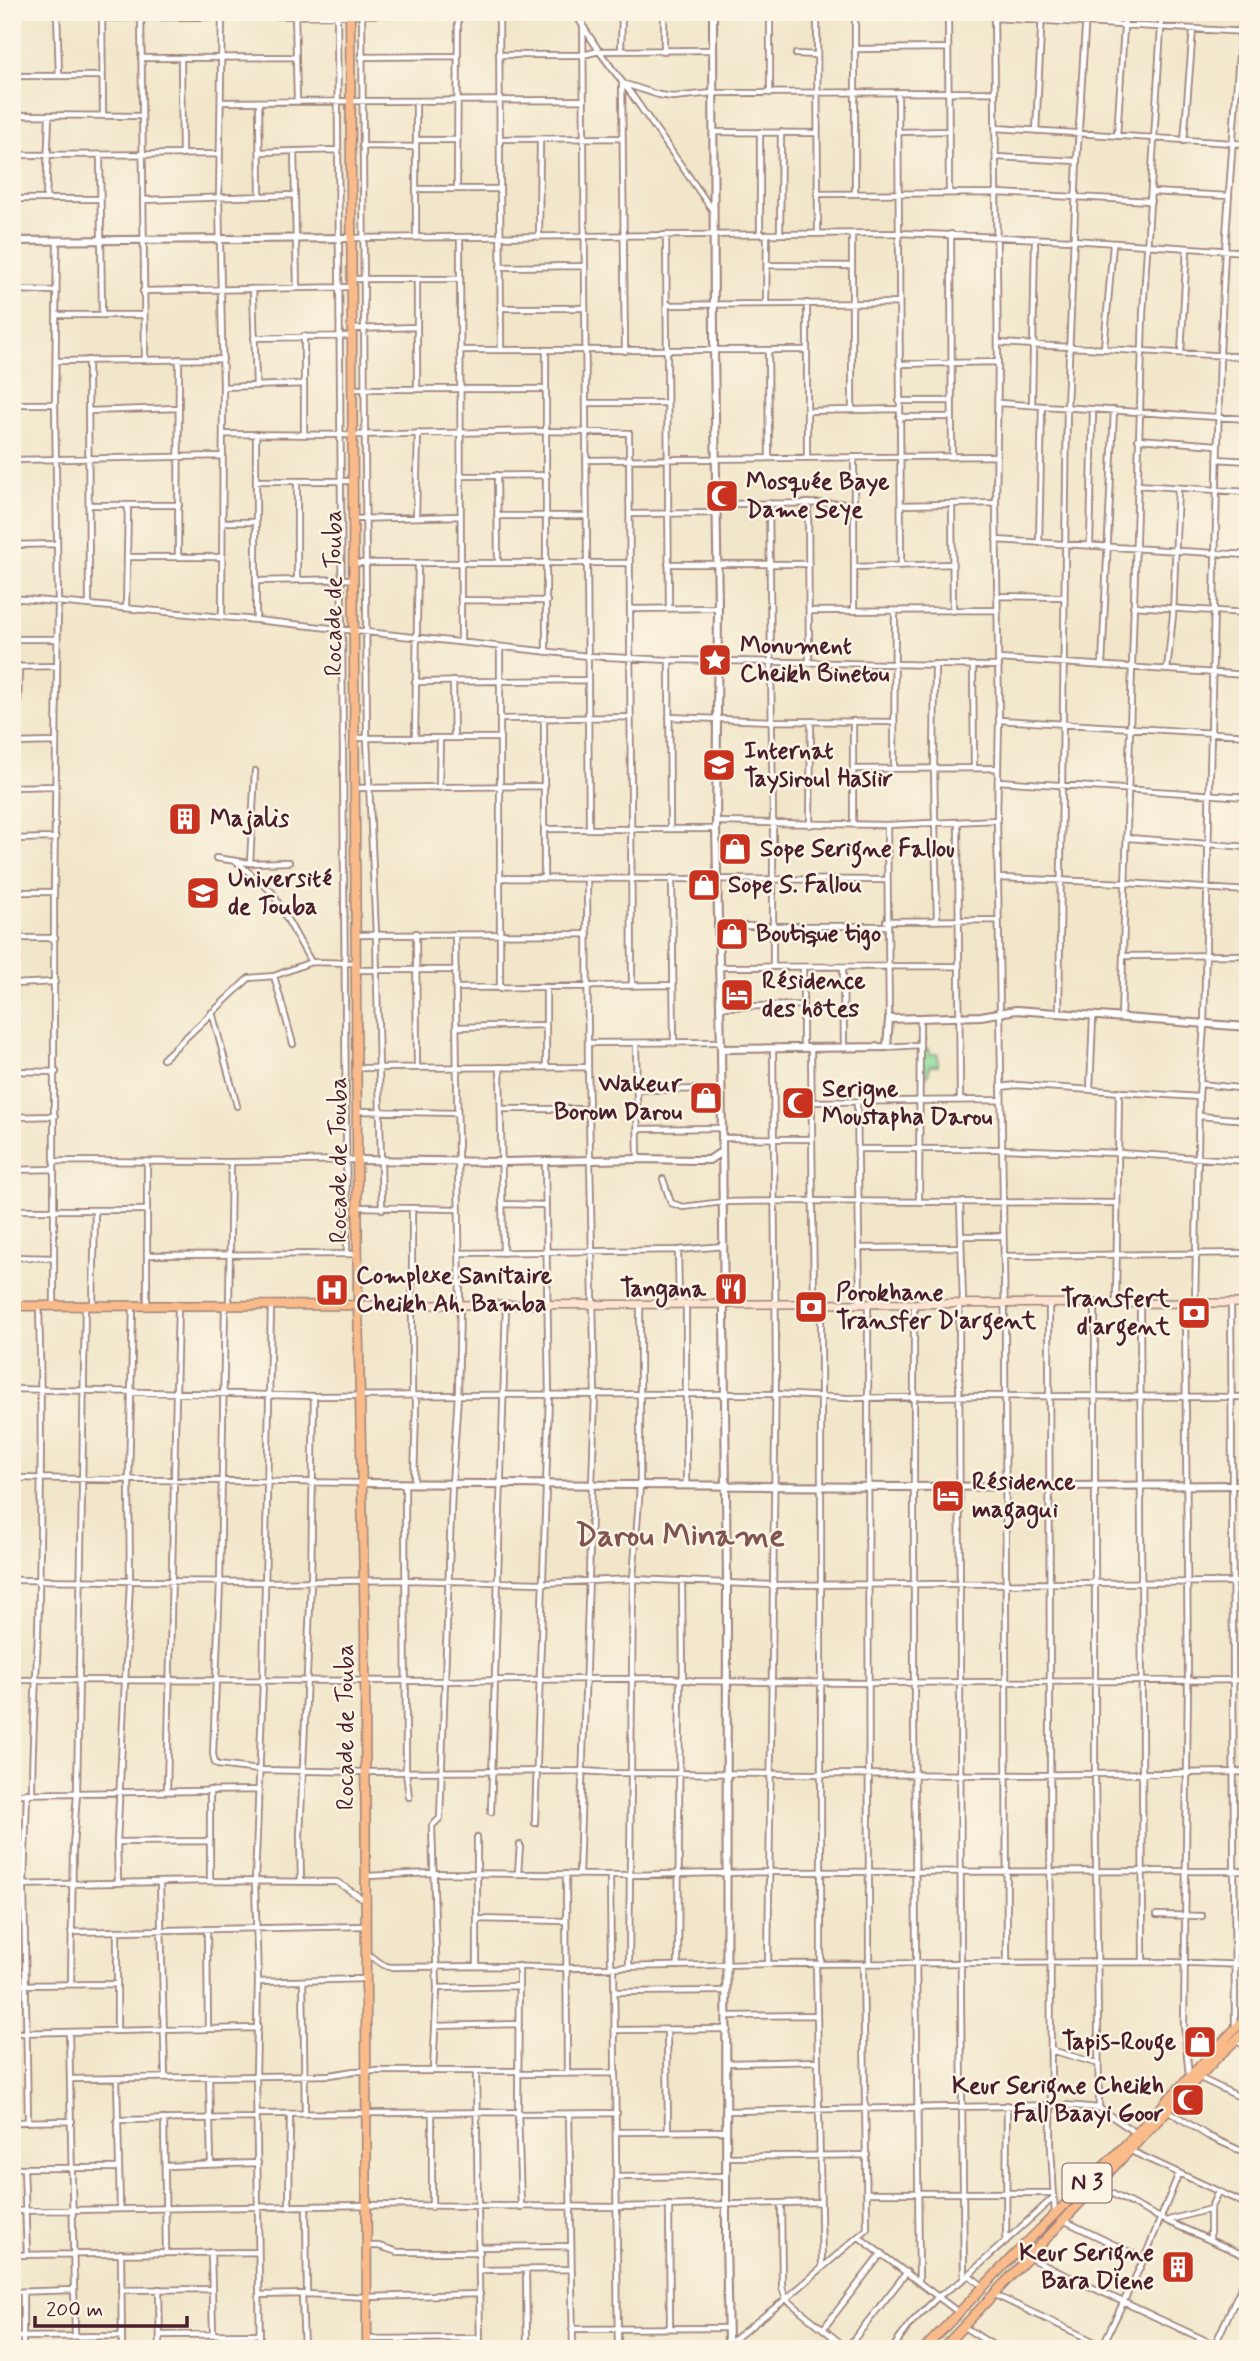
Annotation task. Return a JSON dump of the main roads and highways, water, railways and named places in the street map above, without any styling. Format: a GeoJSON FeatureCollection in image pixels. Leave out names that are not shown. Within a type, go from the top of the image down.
{"type":"FeatureCollection","features":[{"type":"Feature","properties":{"kind":"main road","name":"Rocade de Touba"},"geometry":{"type":"LineString","coordinates":[[350,13],[358,1305],[367,1902],[367,2344]]}},
{"type":"Feature","properties":{"kind":"main road"},"geometry":{"type":"LineString","coordinates":[[12,1306],[1248,1303]]}},
{"type":"Feature","properties":{"kind":"main road","name":"N 3"},"geometry":{"type":"LineString","coordinates":[[942,2349],[1097,2185],[1136,2133],[1248,2015]]}},
{"type":"Feature","properties":{"kind":"main road","name":"N 3"},"geometry":{"type":"LineString","coordinates":[[924,2349],[1055,2214],[1167,2110],[1248,2029]]}},
{"type":"Feature","properties":{"kind":"place","name":"Mosquée Baye Dame Seye"},"geometry":{"type":"Point","coordinates":[722,496]}},
{"type":"Feature","properties":{"kind":"place","name":"Monument Cheikh Binetou"},"geometry":{"type":"Point","coordinates":[715,660]}},
{"type":"Feature","properties":{"kind":"place","name":"Internat Taysiroul Hasiir"},"geometry":{"type":"Point","coordinates":[719,765]}},
{"type":"Feature","properties":{"kind":"place","name":"Majalis"},"geometry":{"type":"Point","coordinates":[185,819]}},
{"type":"Feature","properties":{"kind":"place","name":"Sope Serigne Fallou"},"geometry":{"type":"Point","coordinates":[735,849]}},
{"type":"Feature","properties":{"kind":"place","name":"Sope S. Fallou"},"geometry":{"type":"Point","coordinates":[704,885]}},
{"type":"Feature","properties":{"kind":"place","name":"Université de Touba"},"geometry":{"type":"Point","coordinates":[203,893]}},
{"type":"Feature","properties":{"kind":"place","name":"Boutique tigo"},"geometry":{"type":"Point","coordinates":[732,934]}},
{"type":"Feature","properties":{"kind":"place","name":"Résidence des hôtes"},"geometry":{"type":"Point","coordinates":[737,995]}},
{"type":"Feature","properties":{"kind":"place","name":"Wakeur Borom Darou"},"geometry":{"type":"Point","coordinates":[706,1098]}},
{"type":"Feature","properties":{"kind":"place","name":"Serigne Moustapha Darou"},"geometry":{"type":"Point","coordinates":[798,1103]}},
{"type":"Feature","properties":{"kind":"place","name":"Tangana"},"geometry":{"type":"Point","coordinates":[731,1289]}},
{"type":"Feature","properties":{"kind":"place","name":"Complexe Sanitaire Cheikh Ah. Bamba"},"geometry":{"type":"Point","coordinates":[332,1290]}},
{"type":"Feature","properties":{"kind":"place","name":"Porokhane Transfer D'argent"},"geometry":{"type":"Point","coordinates":[811,1307]}},
{"type":"Feature","properties":{"kind":"place","name":"Transfert d'argent"},"geometry":{"type":"Point","coordinates":[1194,1313]}},
{"type":"Feature","properties":{"kind":"place","name":"Résidence magagui"},"geometry":{"type":"Point","coordinates":[948,1496]}},
{"type":"Feature","properties":{"kind":"place","name":"Tapis-Rouge"},"geometry":{"type":"Point","coordinates":[1200,2042]}},
{"type":"Feature","properties":{"kind":"place","name":"Keur Serigne Cheikh Fall Baayi Goor"},"geometry":{"type":"Point","coordinates":[1188,2100]}},
{"type":"Feature","properties":{"kind":"place","name":"Keur Serigne Bara Diene"},"geometry":{"type":"Point","coordinates":[1178,2267]}},
{"type":"Feature","properties":{"kind":"district","name":"Darou Miname"},"geometry":{"type":"Point","coordinates":[680,1536]}}]}
